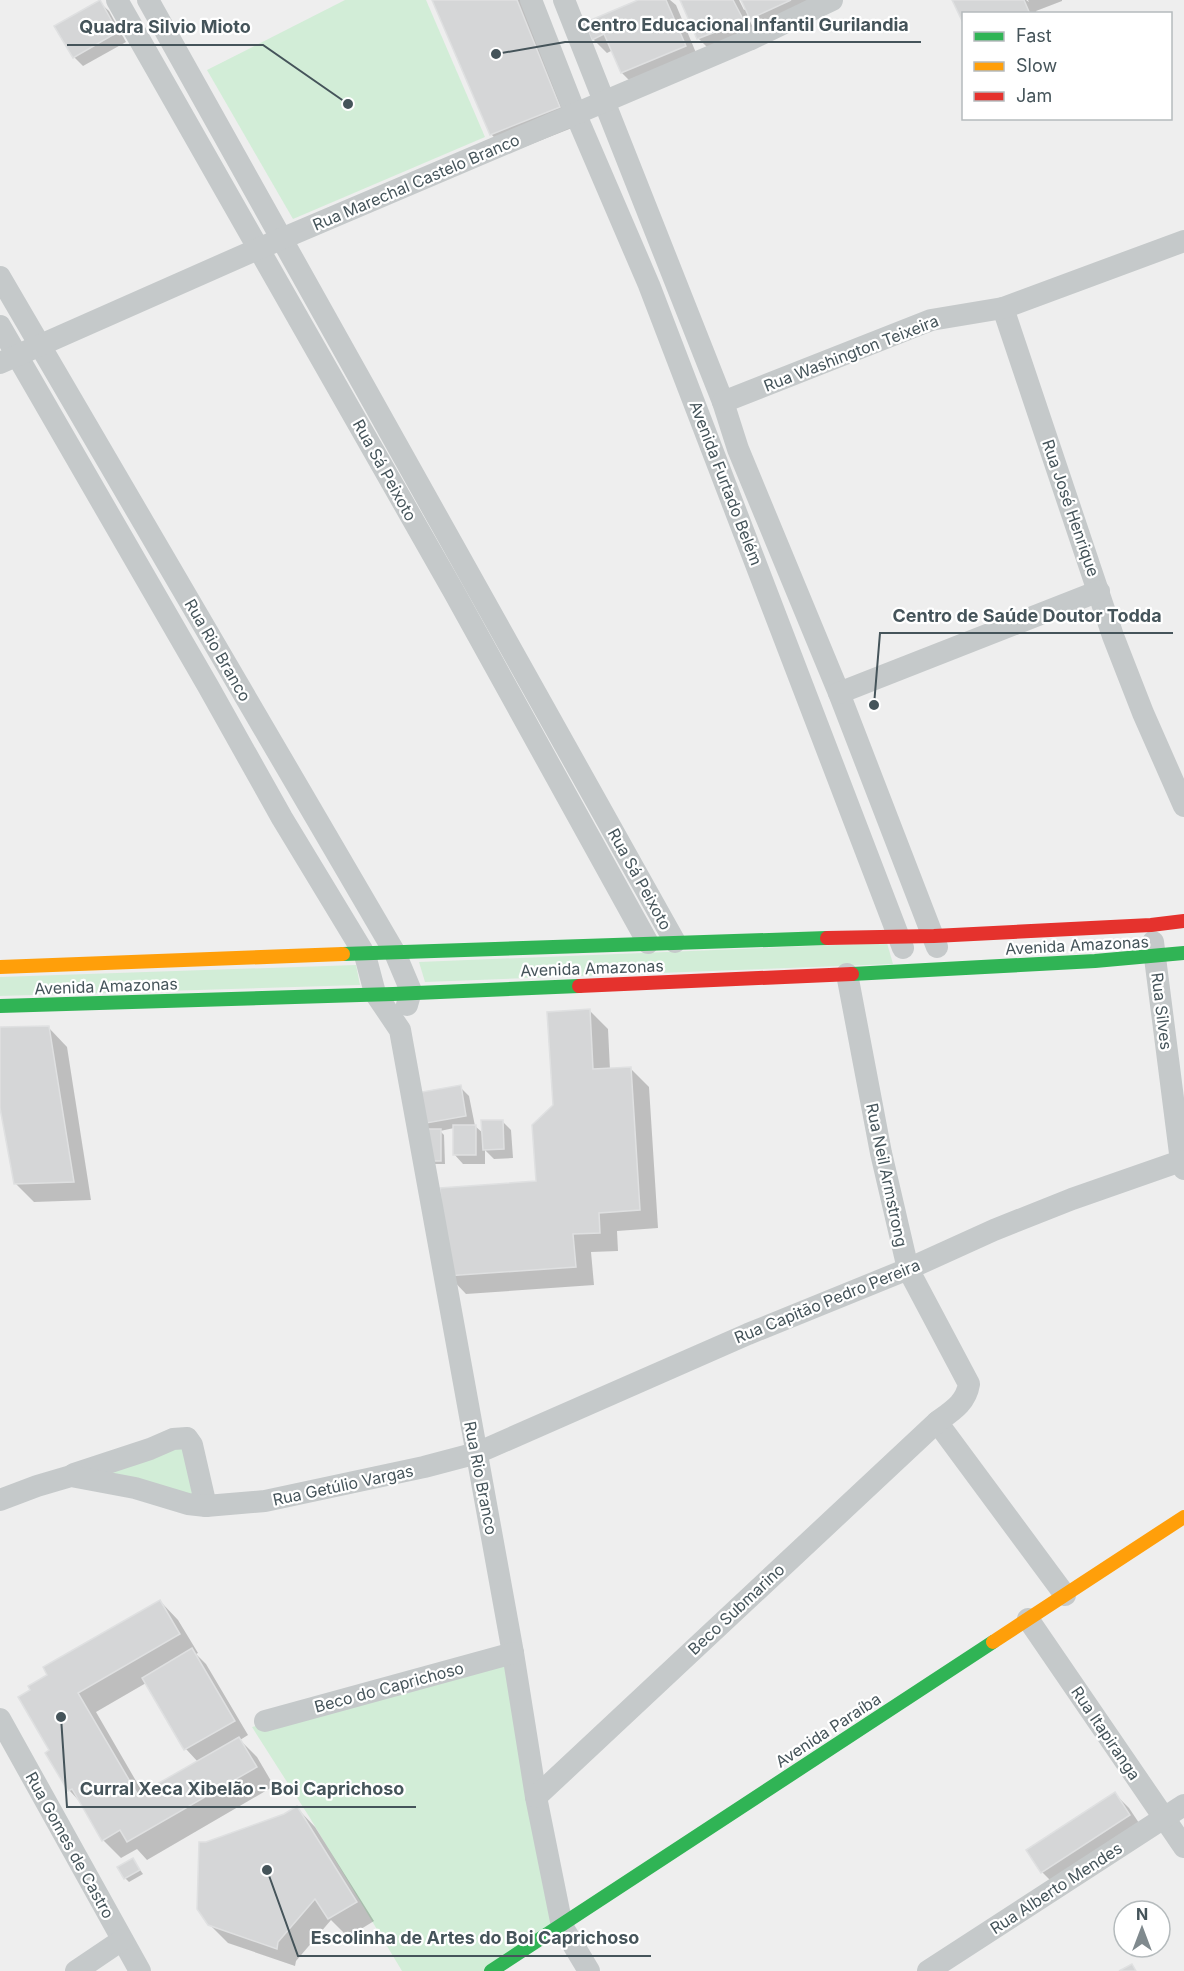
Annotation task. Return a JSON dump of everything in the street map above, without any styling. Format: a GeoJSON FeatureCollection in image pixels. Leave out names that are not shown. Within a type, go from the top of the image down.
{"type":"FeatureCollection","features":[{"type":"Feature","properties":{"kind":"street","name":"Rua Sá Peixoto"},"geometry":{"type":"LineString","coordinates":[[117,0],[260,248],[648,943]]}},
{"type":"Feature","properties":{"kind":"street","name":"Rua Sá Peixoto"},"geometry":{"type":"LineString","coordinates":[[148,0],[675,942]]}},
{"type":"Feature","properties":{"kind":"street","name":"Avenida Furtado Belém"},"geometry":{"type":"LineString","coordinates":[[531,0],[576,115],[649,285],[716,456],[911,971]]}},
{"type":"Feature","properties":{"kind":"street","name":"Avenida Furtado Belém"},"geometry":{"type":"LineString","coordinates":[[564,0],[723,402],[738,449],[839,693],[934,936],[944,969]]}},
{"type":"Feature","properties":{"kind":"street","name":"Rua Marechal Castelo Branco"},"geometry":{"type":"LineString","coordinates":[[9,360],[282,238],[749,40],[832,0]]}},
{"type":"Feature","properties":{"kind":"street","name":"Rua Washington Teixeira"},"geometry":{"type":"LineString","coordinates":[[723,402],[931,320],[1003,308],[1184,241]]}},
{"type":"Feature","properties":{"kind":"street","name":"Rua Rio Branco"},"geometry":{"type":"LineString","coordinates":[[0,277],[395,953],[411,992],[400,1030]]}},
{"type":"Feature","properties":{"kind":"street","name":"Rua José Henrique"},"geometry":{"type":"LineString","coordinates":[[1003,308],[1113,636],[1143,713],[1184,806]]}},
{"type":"Feature","properties":{"kind":"street","name":"Rua Rio Branco"},"geometry":{"type":"LineString","coordinates":[[0,326],[9,360],[208,686],[282,818],[364,955],[375,993],[400,1030],[561,1926]]}},
{"type":"Feature","properties":{"kind":"street"},"geometry":{"type":"LineString","coordinates":[[716,456],[738,449]]}},
{"type":"Feature","properties":{"kind":"street"},"geometry":{"type":"LineString","coordinates":[[839,693],[1099,591]]}},
{"type":"Feature","properties":{"kind":"street","name":"Avenida Amazonas"},"geometry":{"type":"LineString","coordinates":[[0,967],[675,942],[934,936],[1151,925],[1184,921]]}},
{"type":"Feature","properties":{"kind":"street","name":"Rua Silves"},"geometry":{"type":"LineString","coordinates":[[1151,925],[1182,1165]]}},
{"type":"Feature","properties":{"kind":"street","name":"Avenida Amazonas"},"geometry":{"type":"LineString","coordinates":[[0,1006],[846,974],[1155,957],[1184,953]]}},
{"type":"Feature","properties":{"kind":"street","name":"Rua Neil Armstrong"},"geometry":{"type":"LineString","coordinates":[[846,974],[881,1154],[908,1269],[969,1384],[968,1393],[963,1402],[937,1422]]}},
{"type":"Feature","properties":{"kind":"street","name":"Rua Capitão Pedro Pereira"},"geometry":{"type":"LineString","coordinates":[[477,1453],[748,1334],[908,1269],[1039,1212],[1182,1165]]}},
{"type":"Feature","properties":{"kind":"street"},"geometry":{"type":"LineString","coordinates":[[937,1422],[1065,1595]]}},
{"type":"Feature","properties":{"kind":"street","name":"Beco Submarino"},"geometry":{"type":"LineString","coordinates":[[536,1797],[937,1422]]}},
{"type":"Feature","properties":{"kind":"street","name":"Rua Getúlio Vargas"},"geometry":{"type":"LineString","coordinates":[[0,1500],[182,1437],[187,1438],[192,1445],[206,1506]]}},
{"type":"Feature","properties":{"kind":"street","name":"Rua Getúlio Vargas"},"geometry":{"type":"LineString","coordinates":[[70,1476],[116,1484],[160,1497],[206,1506],[264,1501],[296,1495],[477,1453]]}},
{"type":"Feature","properties":{"kind":"street","name":"Avenida Paraíba"},"geometry":{"type":"LineString","coordinates":[[491,1971],[1184,1517]]}},
{"type":"Feature","properties":{"kind":"street","name":"Rua Itapiranga"},"geometry":{"type":"LineString","coordinates":[[1028,1619],[1184,1847]]}},
{"type":"Feature","properties":{"kind":"street","name":"Beco do Caprichoso"},"geometry":{"type":"LineString","coordinates":[[265,1721],[513,1653]]}},
{"type":"Feature","properties":{"kind":"street","name":"Rua Gomes de Castro"},"geometry":{"type":"LineString","coordinates":[[0,1719],[140,1971]]}},
{"type":"Feature","properties":{"kind":"street","name":"Rua Alberto Mendes"},"geometry":{"type":"LineString","coordinates":[[928,1971],[1184,1804]]}},
{"type":"Feature","properties":{"kind":"street"},"geometry":{"type":"LineString","coordinates":[[561,1926],[589,1971]]}},
{"type":"Feature","properties":{"kind":"street"},"geometry":{"type":"LineString","coordinates":[[76,1971],[122,1940]]}},
{"type":"Feature","properties":{"kind":"green space"},"geometry":{"type":"Polygon","coordinates":[[[345,0],[426,0],[485,137],[293,219],[207,70],[345,0]]]}},
{"type":"Feature","properties":{"kind":"green space"},"geometry":{"type":"Polygon","coordinates":[[[887,943],[893,964],[425,982],[419,962],[887,943]]]}},
{"type":"Feature","properties":{"kind":"green space"},"geometry":{"type":"Polygon","coordinates":[[[356,965],[360,985],[0,996],[0,977],[356,965]]]}},
{"type":"Feature","properties":{"kind":"green space"},"geometry":{"type":"Polygon","coordinates":[[[183,1436],[201,1502],[87,1468],[183,1436]]]}},
{"type":"Feature","properties":{"kind":"green space"},"geometry":{"type":"Polygon","coordinates":[[[505,1654],[560,1923],[485,1971],[402,1971],[252,1727],[428,1680],[505,1654]]]}},
{"type":"Feature","properties":{"kind":"building"},"geometry":{"type":"Polygon","coordinates":[[[100,0],[118,32],[73,58],[54,26],[100,0]]]}},
{"type":"Feature","properties":{"kind":"building"},"geometry":{"type":"Polygon","coordinates":[[[432,0],[517,0],[560,107],[490,135],[432,0]]]}},
{"type":"Feature","properties":{"kind":"building"},"geometry":{"type":"Polygon","coordinates":[[[638,0],[666,0],[686,46],[621,73],[604,34],[592,40],[584,23],[638,0]]]}},
{"type":"Feature","properties":{"kind":"building"},"geometry":{"type":"Polygon","coordinates":[[[680,0],[733,0],[744,21],[697,39],[680,0]]]}},
{"type":"Feature","properties":{"kind":"building"},"geometry":{"type":"Polygon","coordinates":[[[741,0],[791,0],[750,19],[741,0]]]}},
{"type":"Feature","properties":{"kind":"building"},"geometry":{"type":"Polygon","coordinates":[[[952,0],[1024,0],[1029,12],[962,12],[962,21],[952,0]]]}},
{"type":"Feature","properties":{"kind":"building"},"geometry":{"type":"Polygon","coordinates":[[[590,1009],[593,1069],[631,1067],[640,1210],[599,1213],[600,1233],[573,1234],[576,1267],[446,1276],[440,1188],[536,1181],[532,1125],[553,1105],[547,1012],[590,1009]]]}},
{"type":"Feature","properties":{"kind":"building"},"geometry":{"type":"Polygon","coordinates":[[[49,1026],[74,1182],[14,1184],[0,1108],[0,1027],[49,1026]]]}},
{"type":"Feature","properties":{"kind":"building"},"geometry":{"type":"Polygon","coordinates":[[[461,1085],[466,1116],[421,1124],[416,1093],[461,1085]]]}},
{"type":"Feature","properties":{"kind":"building"},"geometry":{"type":"Polygon","coordinates":[[[481,1120],[503,1120],[504,1149],[483,1150],[481,1120]]]}},
{"type":"Feature","properties":{"kind":"building"},"geometry":{"type":"Polygon","coordinates":[[[453,1125],[476,1125],[476,1155],[453,1155],[453,1125]]]}},
{"type":"Feature","properties":{"kind":"building"},"geometry":{"type":"Polygon","coordinates":[[[427,1129],[441,1129],[441,1161],[427,1161],[427,1129]]]}},
{"type":"Feature","properties":{"kind":"building"},"geometry":{"type":"Polygon","coordinates":[[[160,1600],[180,1634],[78,1693],[138,1795],[239,1737],[257,1767],[127,1842],[120,1830],[102,1841],[72,1789],[68,1791],[45,1753],[49,1750],[18,1697],[30,1690],[28,1686],[47,1675],[43,1667],[160,1600]]]}},
{"type":"Feature","properties":{"kind":"building"},"geometry":{"type":"Polygon","coordinates":[[[192,1648],[235,1721],[184,1750],[142,1678],[192,1648]]]}},
{"type":"Feature","properties":{"kind":"building"},"geometry":{"type":"Polygon","coordinates":[[[1115,1792],[1130,1815],[1041,1873],[1026,1850],[1115,1792]]]}},
{"type":"Feature","properties":{"kind":"building"},"geometry":{"type":"Polygon","coordinates":[[[297,1806],[357,1902],[328,1919],[315,1899],[278,1942],[277,1949],[208,1925],[197,1909],[199,1842],[206,1842],[284,1814],[297,1806]]]}},
{"type":"Feature","properties":{"kind":"building"},"geometry":{"type":"Polygon","coordinates":[[[133,1858],[140,1870],[124,1879],[117,1867],[133,1858]]]}},
{"type":"Feature","properties":{"kind":"building"},"geometry":{"type":"Polygon","coordinates":[[[1132,1964],[1136,1971],[1119,1971],[1132,1964]]]}},
{"type":"Feature","properties":{"kind":"traffic: fast"},"geometry":{"type":"LineString","coordinates":[[343,954],[827,938]]}},
{"type":"Feature","properties":{"kind":"traffic: fast"},"geometry":{"type":"LineString","coordinates":[[852,974],[1095,961],[1184,953]]}},
{"type":"Feature","properties":{"kind":"traffic: fast"},"geometry":{"type":"LineString","coordinates":[[0,1006],[579,986]]}},
{"type":"Feature","properties":{"kind":"traffic: fast"},"geometry":{"type":"LineString","coordinates":[[491,1971],[993,1642]]}},
{"type":"Feature","properties":{"kind":"traffic: slow"},"geometry":{"type":"LineString","coordinates":[[0,967],[343,954]]}},
{"type":"Feature","properties":{"kind":"traffic: slow"},"geometry":{"type":"LineString","coordinates":[[993,1642],[1184,1517]]}},
{"type":"Feature","properties":{"kind":"traffic: jam"},"geometry":{"type":"LineString","coordinates":[[827,938],[934,936],[1151,925],[1184,921]]}},
{"type":"Feature","properties":{"kind":"traffic: jam"},"geometry":{"type":"LineString","coordinates":[[579,986],[852,974]]}},
{"type":"Feature","properties":{"kind":"place","name":"Centro Educacional Infantil Gurilandia"},"geometry":{"type":"Point","coordinates":[496,54]}},
{"type":"Feature","properties":{"kind":"place","name":"Quadra Silvio Mioto"},"geometry":{"type":"Point","coordinates":[348,104]}},
{"type":"Feature","properties":{"kind":"place","name":"Centro de Saúde Doutor Todda"},"geometry":{"type":"Point","coordinates":[874,705]}},
{"type":"Feature","properties":{"kind":"place","name":"Curral Xeca Xibelão - Boi Caprichoso"},"geometry":{"type":"Point","coordinates":[61,1717]}},
{"type":"Feature","properties":{"kind":"place","name":"Escolinha de Artes do Boi Caprichoso"},"geometry":{"type":"Point","coordinates":[267,1870]}}]}
